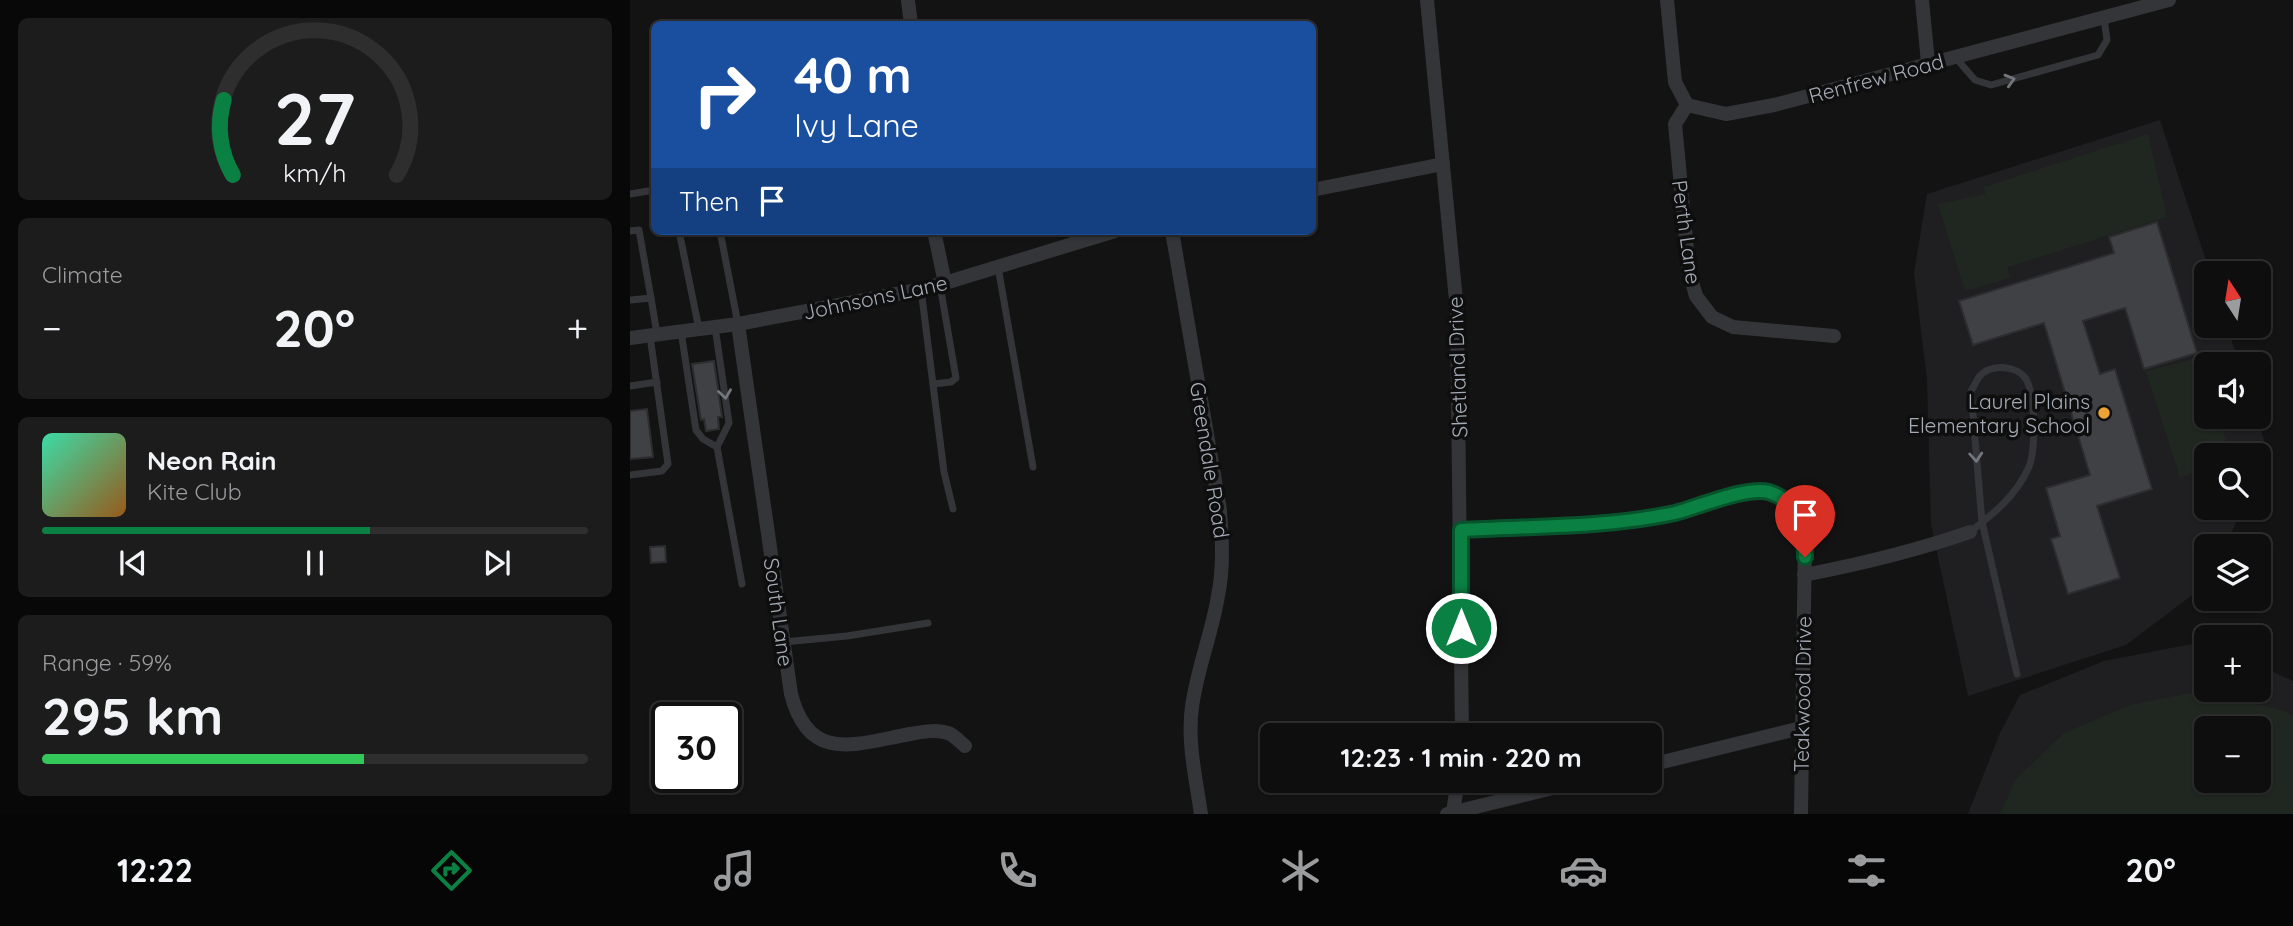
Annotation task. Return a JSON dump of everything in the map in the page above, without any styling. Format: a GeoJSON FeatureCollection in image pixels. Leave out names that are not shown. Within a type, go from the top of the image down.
{"type":"FeatureCollection","features":[{"type":"Feature","properties":{"kind":"street","name":"Shetland Drive"},"geometry":{"type":"LineString","coordinates":[[1427,0],[1457,311],[1462,723]]}},
{"type":"Feature","properties":{"kind":"street"},"geometry":{"type":"LineString","coordinates":[[1667,0],[1675,82],[1687,105]]}},
{"type":"Feature","properties":{"kind":"street"},"geometry":{"type":"LineString","coordinates":[[1922,0],[1928,64]]}},
{"type":"Feature","properties":{"kind":"street","name":"Renfrew Road"},"geometry":{"type":"LineString","coordinates":[[1687,105],[1726,114],[1774,105],[2169,0]]}},
{"type":"Feature","properties":{"kind":"street"},"geometry":{"type":"LineString","coordinates":[[908,1],[911,21]]}},
{"type":"Feature","properties":{"kind":"street","name":"Perth Lane"},"geometry":{"type":"LineString","coordinates":[[1687,105],[1675,124],[1689,271],[1696,296],[1712,317],[1733,327],[1834,336]]}},
{"type":"Feature","properties":{"kind":"street"},"geometry":{"type":"LineString","coordinates":[[1316,189],[1443,164]]}},
{"type":"Feature","properties":{"kind":"street"},"geometry":{"type":"LineString","coordinates":[[935,235],[942,284]]}},
{"type":"Feature","properties":{"kind":"street","name":"Johnsons Lane"},"geometry":{"type":"LineString","coordinates":[[630,338],[738,324],[921,289],[1102,235]]}},
{"type":"Feature","properties":{"kind":"street","name":"Greendale Road"},"geometry":{"type":"LineString","coordinates":[[1173,235],[1220,510],[1223,552],[1218,596],[1192,709],[1193,757],[1201,814]]}},
{"type":"Feature","properties":{"kind":"street","name":"South Lane"},"geometry":{"type":"LineString","coordinates":[[738,324],[795,712],[809,732],[826,743],[847,745],[930,730],[949,733],[965,746]]}},
{"type":"Feature","properties":{"kind":"street","name":"Teakwood Drive"},"geometry":{"type":"LineString","coordinates":[[1461,530],[1634,521],[1678,512],[1744,493],[1767,492],[1784,500],[1798,515],[1805,540],[1801,814]]}},
{"type":"Feature","properties":{"kind":"street"},"geometry":{"type":"LineString","coordinates":[[1804,575],[1882,559],[1970,532]]}},
{"type":"Feature","properties":{"kind":"street"},"geometry":{"type":"LineString","coordinates":[[1662,762],[1801,728]]}},
{"type":"Feature","properties":{"kind":"street"},"geometry":{"type":"LineString","coordinates":[[1455,793],[1450,813],[1532,793]]}},
{"type":"Feature","properties":{"kind":"lane"},"geometry":{"type":"LineString","coordinates":[[1955,56],[1975,80],[1991,85],[2098,55],[2107,40],[2104,17]]}},
{"type":"Feature","properties":{"kind":"lane"},"geometry":{"type":"LineString","coordinates":[[630,194],[651,190]]}},
{"type":"Feature","properties":{"kind":"lane"},"geometry":{"type":"LineString","coordinates":[[630,231],[639,230],[651,298],[657,382],[668,464],[663,471],[630,475]]}},
{"type":"Feature","properties":{"kind":"lane"},"geometry":{"type":"LineString","coordinates":[[679,235],[699,329]]}},
{"type":"Feature","properties":{"kind":"lane"},"geometry":{"type":"LineString","coordinates":[[721,235],[738,324]]}},
{"type":"Feature","properties":{"kind":"lane"},"geometry":{"type":"LineString","coordinates":[[998,267],[1033,467]]}},
{"type":"Feature","properties":{"kind":"lane"},"geometry":{"type":"LineString","coordinates":[[933,384],[951,382],[956,378],[942,284]]}},
{"type":"Feature","properties":{"kind":"lane"},"geometry":{"type":"LineString","coordinates":[[921,289],[944,472],[953,509]]}},
{"type":"Feature","properties":{"kind":"lane"},"geometry":{"type":"LineString","coordinates":[[630,300],[651,298]]}},
{"type":"Feature","properties":{"kind":"lane"},"geometry":{"type":"LineString","coordinates":[[715,327],[729,423],[717,447],[742,584]]}},
{"type":"Feature","properties":{"kind":"lane"},"geometry":{"type":"LineString","coordinates":[[681,331],[696,430],[703,439],[717,447]]}},
{"type":"Feature","properties":{"kind":"lane"},"geometry":{"type":"LineString","coordinates":[[1970,532],[1982,522],[2000,509],[2021,483],[2029,466],[2032,446],[2031,393],[2026,379],[2018,371],[1989,369],[1980,375],[1971,391],[1982,522],[2017,674]]}},
{"type":"Feature","properties":{"kind":"lane"},"geometry":{"type":"LineString","coordinates":[[630,386],[657,382]]}},
{"type":"Feature","properties":{"kind":"lane"},"geometry":{"type":"LineString","coordinates":[[783,643],[928,624]]}},
{"type":"Feature","properties":{"kind":"shaded area"},"geometry":{"type":"Polygon","coordinates":[[[2160,120],[2206,261],[2194,261],[2194,338],[2231,338],[2235,352],[2194,352],[2194,429],[2261,429],[2265,443],[2194,443],[2194,520],[2237,520],[2231,534],[2194,534],[2194,594],[2126,645],[1968,696],[1931,525],[1927,379],[1914,273],[1927,194],[2160,120]]]}},
{"type":"Feature","properties":{"kind":"shaded area"},"geometry":{"type":"Polygon","coordinates":[[[2148,134],[2167,217],[2008,267],[2010,278],[1965,291],[1938,204],[1985,194],[1984,187],[2148,134]]]}},
{"type":"Feature","properties":{"kind":"shaded area"},"geometry":{"type":"Polygon","coordinates":[[[2194,359],[2194,429],[2222,429],[2227,443],[2194,443],[2194,473],[2180,477],[2146,371],[2194,359]]]}},
{"type":"Feature","properties":{"kind":"shaded area"},"geometry":{"type":"Polygon","coordinates":[[[2194,644],[2194,702],[2271,702],[2271,671],[2293,681],[2293,814],[1968,814],[2000,733],[2020,695],[2104,661],[2194,644]]]}},
{"type":"Feature","properties":{"kind":"shaded area"},"geometry":{"type":"Polygon","coordinates":[[[2194,693],[2194,702],[2248,702],[2285,711],[2293,717],[2293,814],[2000,814],[2016,779],[2064,733],[2130,705],[2194,693]]]}},
{"type":"Feature","properties":{"kind":"building"},"geometry":{"type":"Polygon","coordinates":[[[2157,222],[2197,352],[2144,369],[2125,308],[2083,321],[2100,374],[2115,369],[2152,489],[2097,506],[2120,578],[2068,594],[2051,539],[2060,536],[2046,488],[2090,475],[2044,323],[1973,345],[1959,301],[2114,253],[2109,237],[2157,222]]]}},
{"type":"Feature","properties":{"kind":"building"},"geometry":{"type":"Polygon","coordinates":[[[714,361],[722,417],[718,417],[719,429],[706,431],[704,419],[701,420],[692,364],[714,361]]]}},
{"type":"Feature","properties":{"kind":"building"},"geometry":{"type":"Polygon","coordinates":[[[647,409],[653,457],[630,459],[630,411],[647,409]]]}},
{"type":"Feature","properties":{"kind":"building"},"geometry":{"type":"Polygon","coordinates":[[[665,546],[666,562],[651,563],[650,547],[665,546]]]}},
{"type":"Feature","properties":{"kind":"place","name":"Laurel Plains Elementary School"},"geometry":{"type":"Point","coordinates":[2104,413]}},
{"type":"Feature","properties":{"kind":"route"},"geometry":{"type":"LineString","coordinates":[[1461,628],[1461,530],[1634,521],[1678,512],[1744,493],[1767,492],[1784,500],[1798,515],[1805,540],[1805,557]]}}]}
